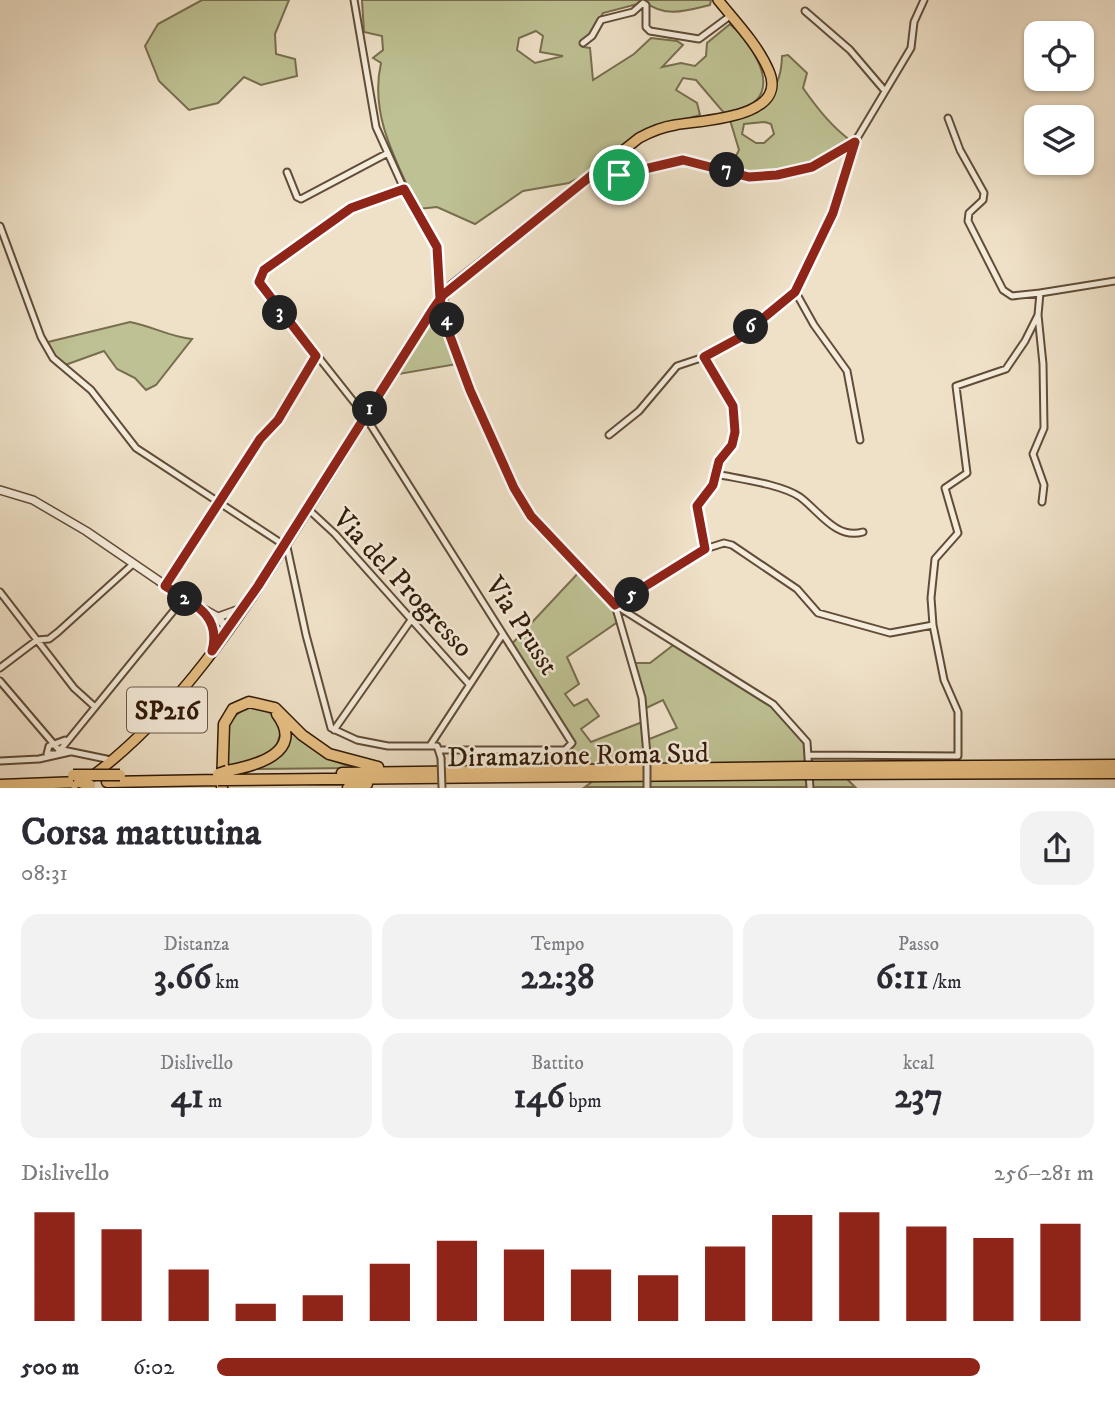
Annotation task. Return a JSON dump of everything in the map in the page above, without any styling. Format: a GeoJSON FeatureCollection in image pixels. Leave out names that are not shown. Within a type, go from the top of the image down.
{"type":"FeatureCollection","features":[{"type":"Feature","properties":{"kind":"highway"},"geometry":{"type":"LineString","coordinates":[[270,706],[284,726],[284,740],[279,750],[257,765],[223,778],[222,734],[227,717],[238,706],[247,702],[270,706],[329,754],[397,776]]}},
{"type":"Feature","properties":{"kind":"highway","name":"Diramazione Roma Sud"},"geometry":{"type":"LineString","coordinates":[[0,785],[76,781],[120,775],[223,778],[1115,765]]}},
{"type":"Feature","properties":{"kind":"highway","name":"Diramazione Roma Sud"},"geometry":{"type":"LineString","coordinates":[[809,771],[1115,773]]}},
{"type":"Feature","properties":{"kind":"highway"},"geometry":{"type":"LineString","coordinates":[[348,788],[397,776]]}},
{"type":"Feature","properties":{"kind":"highway","name":"Diramazione Roma Sud"},"geometry":{"type":"LineString","coordinates":[[0,778],[106,785],[223,778]]}},
{"type":"Feature","properties":{"kind":"main road","name":"SP216"},"geometry":{"type":"LineString","coordinates":[[76,781],[113,760],[169,708],[243,608],[285,545],[440,299],[464,276],[649,133],[667,126],[737,116],[765,100],[771,85],[769,72],[757,49],[718,0]]}},
{"type":"Feature","properties":{"kind":"street"},"geometry":{"type":"LineString","coordinates":[[354,0],[376,127],[386,154],[437,247],[440,299],[470,390],[523,504],[615,605],[765,697],[803,737],[810,755],[810,788]]}},
{"type":"Feature","properties":{"kind":"street"},"geometry":{"type":"LineString","coordinates":[[608,435],[636,413],[677,366],[704,357],[739,338],[795,292],[833,213],[855,142],[910,50],[914,25],[924,0]]}},
{"type":"Feature","properties":{"kind":"street"},"geometry":{"type":"LineString","coordinates":[[583,43],[592,36],[601,20],[634,12],[643,3],[646,5],[646,27],[650,31],[699,38],[730,16]]}},
{"type":"Feature","properties":{"kind":"street"},"geometry":{"type":"LineString","coordinates":[[805,11],[850,50],[864,70],[885,91]]}},
{"type":"Feature","properties":{"kind":"street"},"geometry":{"type":"LineString","coordinates":[[948,118],[960,150],[984,193],[983,200],[969,213],[968,221],[1003,290],[1012,296],[1115,281]]}},
{"type":"Feature","properties":{"kind":"street"},"geometry":{"type":"LineString","coordinates":[[597,171],[622,175],[686,160],[746,176],[769,176],[812,167],[855,142]]}},
{"type":"Feature","properties":{"kind":"street"},"geometry":{"type":"LineString","coordinates":[[287,172],[297,197],[301,199],[386,154]]}},
{"type":"Feature","properties":{"kind":"street","name":"Via Prusst"},"geometry":{"type":"LineString","coordinates":[[404,189],[351,208],[264,270],[259,282],[282,315],[365,416],[570,740],[571,746],[565,750],[440,750]]}},
{"type":"Feature","properties":{"kind":"street"},"geometry":{"type":"LineString","coordinates":[[0,226],[38,329],[53,358],[91,390],[136,449],[285,545],[327,721],[334,730],[357,740],[388,746],[431,744],[440,750],[442,788]]}},
{"type":"Feature","properties":{"kind":"street"},"geometry":{"type":"LineString","coordinates":[[795,292],[814,325],[847,371],[860,440]]}},
{"type":"Feature","properties":{"kind":"street"},"geometry":{"type":"LineString","coordinates":[[1040,293],[1038,315],[1043,357],[1044,428],[1033,456],[1044,485],[1042,502]]}},
{"type":"Feature","properties":{"kind":"street"},"geometry":{"type":"LineString","coordinates":[[810,755],[958,756],[958,712],[944,680],[931,602],[935,559],[958,533],[945,488],[965,477],[968,472],[956,387],[962,382],[1006,369],[1026,341],[1038,315]]}},
{"type":"Feature","properties":{"kind":"street"},"geometry":{"type":"LineString","coordinates":[[165,586],[260,439],[278,420],[316,356]]}},
{"type":"Feature","properties":{"kind":"street"},"geometry":{"type":"LineString","coordinates":[[704,357],[735,413],[734,441],[720,459],[713,485],[697,506],[705,549]]}},
{"type":"Feature","properties":{"kind":"street"},"geometry":{"type":"LineString","coordinates":[[716,474],[794,494],[825,521],[851,534],[863,532]]}},
{"type":"Feature","properties":{"kind":"street"},"geometry":{"type":"LineString","coordinates":[[0,490],[33,500],[53,511],[205,612],[218,617],[227,629]]}},
{"type":"Feature","properties":{"kind":"street","name":"Via del Progresso"},"geometry":{"type":"LineString","coordinates":[[308,509],[335,534],[469,684]]}},
{"type":"Feature","properties":{"kind":"street"},"geometry":{"type":"LineString","coordinates":[[615,605],[705,549],[724,543],[733,545],[797,589],[818,613],[892,633],[933,625]]}},
{"type":"Feature","properties":{"kind":"street"},"geometry":{"type":"LineString","coordinates":[[0,668],[37,640],[49,639],[58,632],[133,564]]}},
{"type":"Feature","properties":{"kind":"street"},"geometry":{"type":"LineString","coordinates":[[0,592],[74,688],[95,707]]}},
{"type":"Feature","properties":{"kind":"street"},"geometry":{"type":"LineString","coordinates":[[54,756],[57,747],[95,707],[184,598]]}},
{"type":"Feature","properties":{"kind":"street"},"geometry":{"type":"LineString","coordinates":[[615,605],[641,693],[648,788]]}},
{"type":"Feature","properties":{"kind":"street"},"geometry":{"type":"LineString","coordinates":[[218,617],[243,608]]}},
{"type":"Feature","properties":{"kind":"street"},"geometry":{"type":"LineString","coordinates":[[205,612],[214,625],[227,629]]}},
{"type":"Feature","properties":{"kind":"street"},"geometry":{"type":"LineString","coordinates":[[334,730],[411,620]]}},
{"type":"Feature","properties":{"kind":"street"},"geometry":{"type":"LineString","coordinates":[[212,651],[214,625]]}},
{"type":"Feature","properties":{"kind":"street"},"geometry":{"type":"LineString","coordinates":[[431,744],[503,634]]}},
{"type":"Feature","properties":{"kind":"street"},"geometry":{"type":"LineString","coordinates":[[0,681],[40,731],[57,747]]}},
{"type":"Feature","properties":{"kind":"street"},"geometry":{"type":"LineString","coordinates":[[40,731],[48,755],[54,756]]}},
{"type":"Feature","properties":{"kind":"street"},"geometry":{"type":"LineString","coordinates":[[24,760],[57,747],[113,760]]}},
{"type":"Feature","properties":{"kind":"street"},"geometry":{"type":"LineString","coordinates":[[0,761],[54,756],[73,751]]}},
{"type":"Feature","properties":{"kind":"green space"},"geometry":{"type":"Polygon","coordinates":[[[202,0],[289,0],[275,34],[276,54],[295,59],[297,76],[261,85],[244,77],[218,103],[189,110],[159,81],[145,46],[158,24],[202,0]]]}},
{"type":"Feature","properties":{"kind":"green space"},"geometry":{"type":"Polygon","coordinates":[[[362,0],[711,0],[710,5],[684,11],[668,12],[645,2],[603,13],[583,47],[590,48],[593,80],[634,54],[651,38],[677,41],[683,45],[662,67],[681,63],[695,66],[706,56],[707,43],[730,24],[756,57],[761,68],[763,88],[752,103],[724,113],[696,80],[683,78],[676,90],[697,103],[700,115],[638,133],[585,175],[569,183],[523,191],[475,224],[437,207],[418,209],[394,156],[382,120],[378,83],[381,63],[373,58],[383,50],[382,36],[364,32],[362,0]],[[536,31],[519,38],[517,50],[535,63],[563,56],[540,52],[543,36],[536,31]]]}},
{"type":"Feature","properties":{"kind":"green space"},"geometry":{"type":"Polygon","coordinates":[[[788,55],[807,73],[803,88],[825,116],[851,141],[838,150],[798,168],[770,172],[739,170],[733,162],[739,150],[730,120],[760,103],[773,90],[781,70],[782,56],[788,55]],[[744,124],[742,134],[756,143],[764,143],[774,134],[771,124],[744,124]]]}},
{"type":"Feature","properties":{"kind":"green space"},"geometry":{"type":"Polygon","coordinates":[[[439,309],[442,311],[457,364],[399,374],[439,309]]]}},
{"type":"Feature","properties":{"kind":"green space"},"geometry":{"type":"Polygon","coordinates":[[[130,322],[192,339],[156,385],[146,390],[135,378],[117,369],[104,351],[65,365],[53,354],[48,342],[130,322]]]}},
{"type":"Feature","properties":{"kind":"green space"},"geometry":{"type":"Polygon","coordinates":[[[581,570],[615,605],[619,621],[567,657],[579,684],[565,694],[574,706],[587,699],[599,716],[581,729],[591,742],[645,721],[647,740],[677,728],[663,700],[644,709],[632,663],[650,663],[676,643],[763,695],[803,737],[813,767],[835,767],[855,787],[585,787],[593,781],[508,648],[581,570]]]}},
{"type":"Feature","properties":{"kind":"green space"},"geometry":{"type":"Polygon","coordinates":[[[251,706],[271,713],[276,718],[280,724],[279,739],[270,757],[226,768],[229,723],[241,711],[251,706]]]}},
{"type":"Feature","properties":{"kind":"green space"},"geometry":{"type":"Polygon","coordinates":[[[289,726],[332,760],[353,768],[256,769],[272,761],[289,726]]]}},
{"type":"Feature","properties":{"kind":"route"},"geometry":{"type":"LineString","coordinates":[[619,175],[597,171],[443,295],[440,299],[430,314],[365,416],[308,509],[212,651],[215,632],[211,619],[205,612],[165,586],[260,439],[278,420],[316,356],[282,315],[259,282],[259,277],[264,270],[351,208],[404,189],[437,247],[440,262],[440,299],[458,360],[514,488],[531,516],[615,605],[705,549],[697,506],[713,485],[719,461],[734,441],[735,415],[732,404],[704,357],[739,338],[757,320],[795,292],[814,258],[833,213],[847,176],[855,142],[845,145],[812,167],[777,175],[749,177],[696,161],[683,160],[619,175]]}}]}
